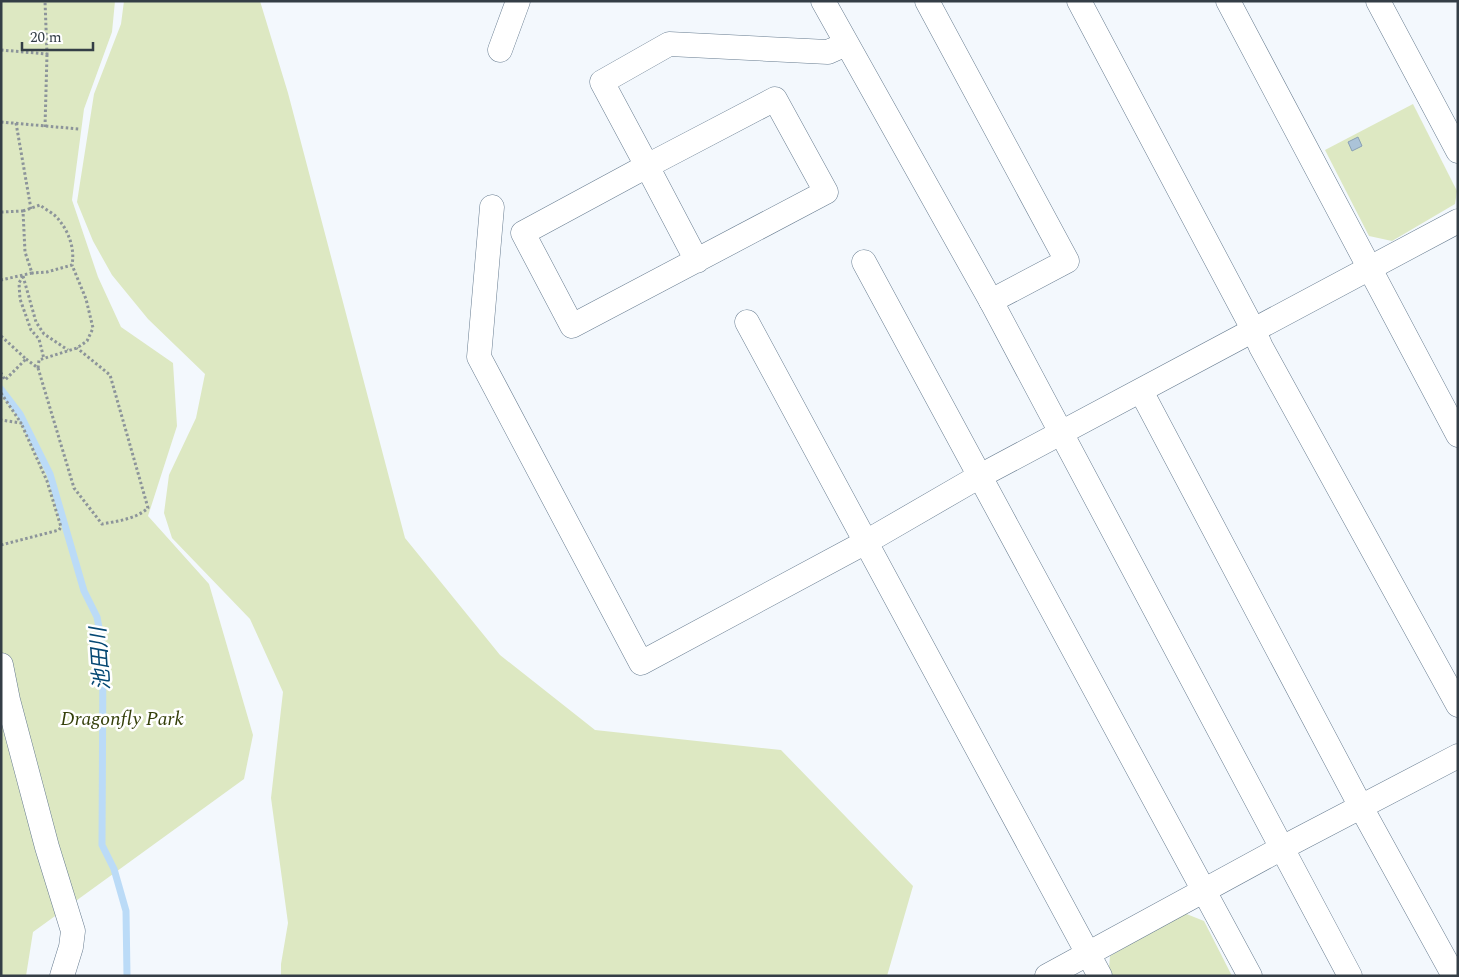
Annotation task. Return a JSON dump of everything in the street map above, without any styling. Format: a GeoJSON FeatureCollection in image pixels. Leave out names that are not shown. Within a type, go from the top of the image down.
{"type":"FeatureCollection","features":[{"type":"Feature","properties":{"kind":"street"},"geometry":{"type":"LineString","coordinates":[[500,50],[518,1]]}},
{"type":"Feature","properties":{"kind":"street"},"geometry":{"type":"LineString","coordinates":[[823,1],[991,301],[1350,976]]}},
{"type":"Feature","properties":{"kind":"street"},"geometry":{"type":"LineString","coordinates":[[927,1],[1067,261],[991,301]]}},
{"type":"Feature","properties":{"kind":"street"},"geometry":{"type":"LineString","coordinates":[[1078,1],[1254,330],[1261,347],[1458,705]]}},
{"type":"Feature","properties":{"kind":"street"},"geometry":{"type":"LineString","coordinates":[[1228,1],[1458,435]]}},
{"type":"Feature","properties":{"kind":"street"},"geometry":{"type":"LineString","coordinates":[[1378,1],[1458,151]]}},
{"type":"Feature","properties":{"kind":"street"},"geometry":{"type":"LineString","coordinates":[[696,261],[602,82],[669,44],[828,52],[846,44]]}},
{"type":"Feature","properties":{"kind":"street"},"geometry":{"type":"LineString","coordinates":[[775,98],[826,192],[696,261],[572,326],[523,233],[775,98]]}},
{"type":"Feature","properties":{"kind":"street"},"geometry":{"type":"LineString","coordinates":[[492,207],[478,357],[640,662],[866,542],[980,476],[1458,221]]}},
{"type":"Feature","properties":{"kind":"street"},"geometry":{"type":"LineString","coordinates":[[864,262],[1250,976]]}},
{"type":"Feature","properties":{"kind":"street"},"geometry":{"type":"LineString","coordinates":[[747,322],[1100,976]]}},
{"type":"Feature","properties":{"kind":"street"},"geometry":{"type":"LineString","coordinates":[[1141,390],[1361,807],[1454,976]]}},
{"type":"Feature","properties":{"kind":"street"},"geometry":{"type":"LineString","coordinates":[[1,665],[8,700],[47,847],[73,931],[71,947],[62,976]]}},
{"type":"Feature","properties":{"kind":"street"},"geometry":{"type":"LineString","coordinates":[[1047,976],[1282,848],[1458,756]]}},
{"type":"Feature","properties":{"kind":"path"},"geometry":{"type":"LineString","coordinates":[[45,1],[47,54],[45,127]]}},
{"type":"Feature","properties":{"kind":"path"},"geometry":{"type":"LineString","coordinates":[[1,50],[47,54]]}},
{"type":"Feature","properties":{"kind":"path"},"geometry":{"type":"LineString","coordinates":[[1,122],[79,130]]}},
{"type":"Feature","properties":{"kind":"path"},"geometry":{"type":"LineString","coordinates":[[16,124],[31,209]]}},
{"type":"Feature","properties":{"kind":"path"},"geometry":{"type":"LineString","coordinates":[[1,212],[23,211],[40,205],[58,219],[70,238],[74,256],[72,265],[86,299],[93,328],[87,341],[77,348],[39,360],[38,368],[74,488],[102,524],[123,520],[142,513],[148,508],[110,375],[77,348]]}},
{"type":"Feature","properties":{"kind":"path"},"geometry":{"type":"LineString","coordinates":[[23,211],[25,252],[32,273]]}},
{"type":"Feature","properties":{"kind":"path"},"geometry":{"type":"LineString","coordinates":[[1,280],[32,273],[47,272],[72,265]]}},
{"type":"Feature","properties":{"kind":"path"},"geometry":{"type":"LineString","coordinates":[[23,276],[36,322],[44,334],[68,350]]}},
{"type":"Feature","properties":{"kind":"path"},"geometry":{"type":"LineString","coordinates":[[23,276],[19,283],[20,299],[31,330],[38,339],[44,359]]}},
{"type":"Feature","properties":{"kind":"path"},"geometry":{"type":"LineString","coordinates":[[1,336],[38,368]]}},
{"type":"Feature","properties":{"kind":"path"},"geometry":{"type":"LineString","coordinates":[[1,373],[5,380],[26,359]]}},
{"type":"Feature","properties":{"kind":"path"},"geometry":{"type":"LineString","coordinates":[[1,394],[21,423],[47,481],[61,527],[59,530],[1,545]]}},
{"type":"Feature","properties":{"kind":"path"},"geometry":{"type":"LineString","coordinates":[[1,420],[21,423]]}},
{"type":"Feature","properties":{"kind":"green space","name":"Dragonfly Park"},"geometry":{"type":"Polygon","coordinates":[[[1,1],[115,1],[112,32],[84,109],[72,200],[98,277],[121,327],[173,363],[177,426],[148,516],[209,584],[253,735],[244,779],[33,932],[26,976],[1,976],[1,1]]]}},
{"type":"Feature","properties":{"kind":"green space"},"geometry":{"type":"Polygon","coordinates":[[[124,1],[260,1],[288,93],[405,538],[500,655],[595,730],[781,750],[913,886],[887,976],[281,976],[281,964],[288,923],[271,798],[283,692],[250,619],[172,538],[164,513],[169,475],[196,418],[205,374],[148,319],[112,275],[93,241],[77,202],[94,94],[121,24],[124,1]]]}},
{"type":"Feature","properties":{"kind":"green space"},"geometry":{"type":"Polygon","coordinates":[[[1413,104],[1457,191],[1455,204],[1392,241],[1369,236],[1325,150],[1413,104]]]}},
{"type":"Feature","properties":{"kind":"green space"},"geometry":{"type":"Polygon","coordinates":[[[1184,913],[1204,921],[1232,976],[1113,976],[1109,968],[1110,956],[1184,913]]]}},
{"type":"Feature","properties":{"kind":"building"},"geometry":{"type":"Polygon","coordinates":[[[1358,137],[1362,146],[1352,151],[1348,142],[1358,137]]]}},
{"type":"Feature","properties":{"kind":"waterway","name":"池田川"},"geometry":{"type":"LineString","coordinates":[[1,389],[20,414],[50,474],[84,591],[97,617],[103,649],[102,845],[114,869],[126,911],[127,976]]}}]}
